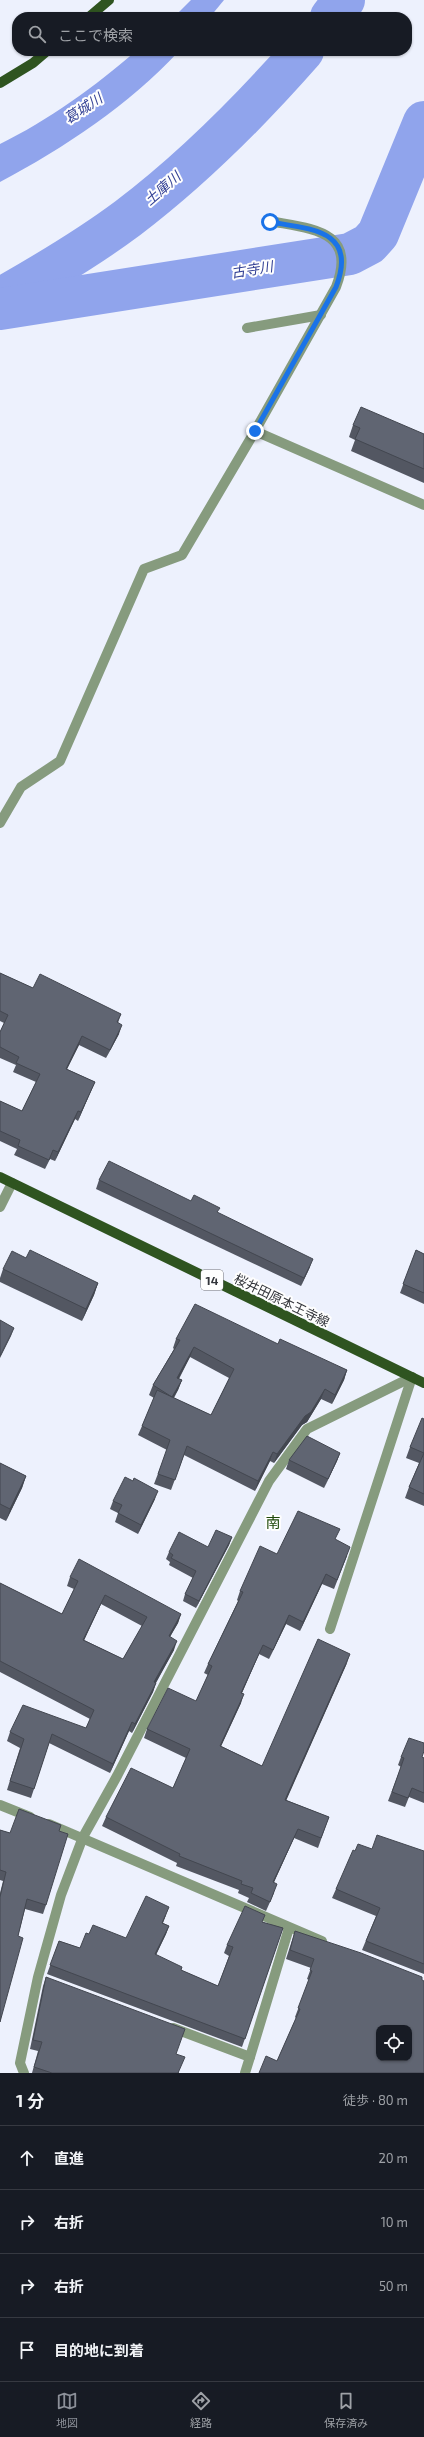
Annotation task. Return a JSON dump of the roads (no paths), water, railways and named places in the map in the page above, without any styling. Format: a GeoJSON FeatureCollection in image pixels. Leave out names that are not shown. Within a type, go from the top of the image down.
{"type":"FeatureCollection","features":[{"type":"Feature","properties":{"kind":"main road"},"geometry":{"type":"LineString","coordinates":[[94,12],[109,0]]}},
{"type":"Feature","properties":{"kind":"main road"},"geometry":{"type":"LineString","coordinates":[[0,82],[33,63],[41,56]]}},
{"type":"Feature","properties":{"kind":"main road","name":"桜井田原本王寺線"},"geometry":{"type":"LineString","coordinates":[[0,1177],[424,1383]]}},
{"type":"Feature","properties":{"kind":"street"},"geometry":{"type":"LineString","coordinates":[[0,823],[21,787],[60,761],[144,569],[182,555],[255,431],[321,315],[342,274],[340,252],[332,238],[317,230],[270,222]]}},
{"type":"Feature","properties":{"kind":"street"},"geometry":{"type":"LineString","coordinates":[[248,328],[321,315]]}},
{"type":"Feature","properties":{"kind":"street"},"geometry":{"type":"LineString","coordinates":[[255,431],[424,505]]}},
{"type":"Feature","properties":{"kind":"street"},"geometry":{"type":"LineString","coordinates":[[0,1207],[12,1183]]}},
{"type":"Feature","properties":{"kind":"street"},"geometry":{"type":"LineString","coordinates":[[330,1629],[412,1377]]}},
{"type":"Feature","properties":{"kind":"street"},"geometry":{"type":"LineString","coordinates":[[24,2073],[20,2063],[42,1979],[61,1895],[83,1837],[117,1776],[179,1653],[273,1476],[307,1429],[412,1377]]}},
{"type":"Feature","properties":{"kind":"street"},"geometry":{"type":"LineString","coordinates":[[0,1805],[83,1837],[289,1928],[332,1945]]}},
{"type":"Feature","properties":{"kind":"street"},"geometry":{"type":"LineString","coordinates":[[245,2073],[289,1928]]}},
{"type":"Feature","properties":{"kind":"street"},"geometry":{"type":"LineString","coordinates":[[162,2024],[250,2057]]}},
{"type":"Feature","properties":{"kind":"water"},"geometry":{"type":"Polygon","coordinates":[[[191,0],[224,0],[214,12],[179,12],[191,0]]]}},
{"type":"Feature","properties":{"kind":"water","name":"葛城川"},"geometry":{"type":"Polygon","coordinates":[[[130,56],[174,56],[160,71],[95,124],[48,155],[0,182],[0,144],[53,114],[130,56]]]}},
{"type":"Feature","properties":{"kind":"waterway","name":"土庫川"},"geometry":{"type":"LineString","coordinates":[[335,12],[344,0]]}},
{"type":"Feature","properties":{"kind":"waterway","name":"土庫川"},"geometry":{"type":"LineString","coordinates":[[0,299],[82,250],[151,200],[220,139],[298,56]]}},
{"type":"Feature","properties":{"kind":"waterway","name":"古寺川"},"geometry":{"type":"LineString","coordinates":[[0,309],[350,254],[369,244],[378,234],[424,122]]}},
{"type":"Feature","properties":{"kind":"district","name":"南"},"geometry":{"type":"Point","coordinates":[273,1522]}}]}
